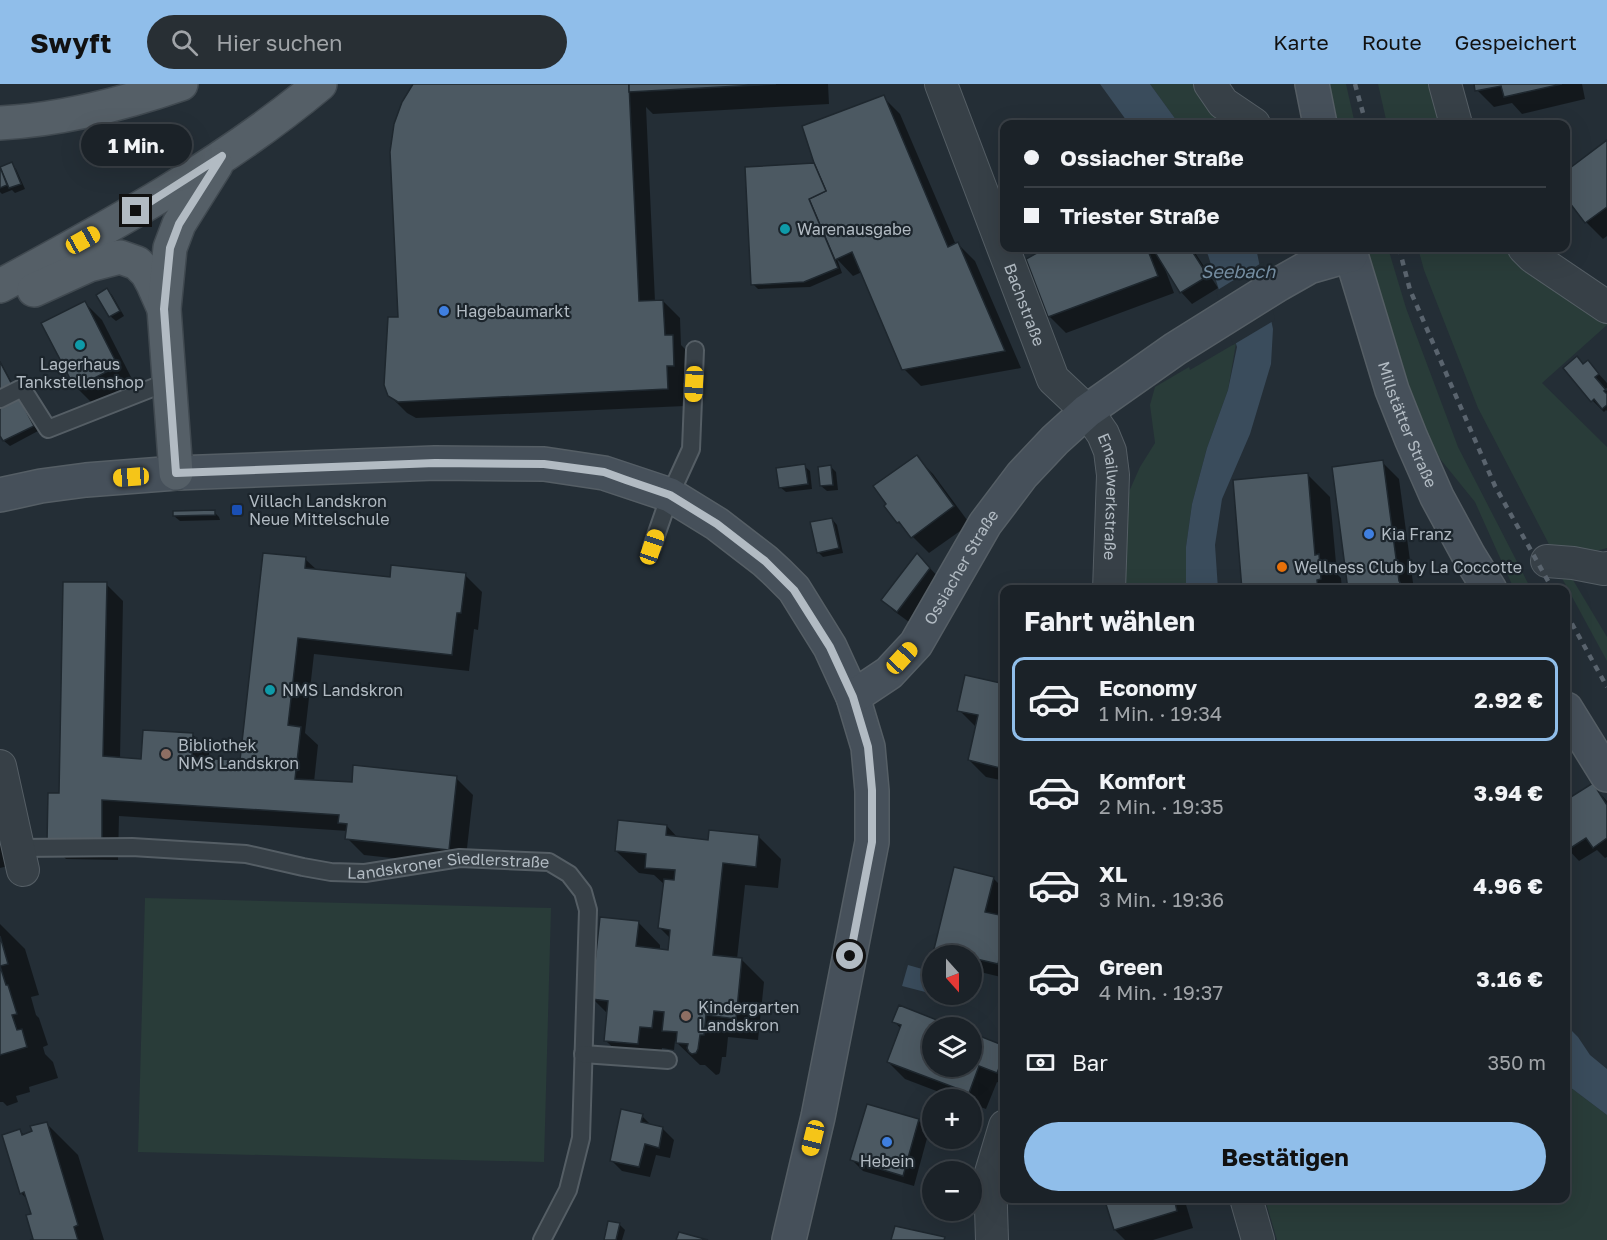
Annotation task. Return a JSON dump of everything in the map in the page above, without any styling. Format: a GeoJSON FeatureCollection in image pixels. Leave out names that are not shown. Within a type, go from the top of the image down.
{"type":"FeatureCollection","features":[{"type":"Feature","properties":{"kind":"main road"},"geometry":{"type":"LineString","coordinates":[[0,123],[84,112],[147,96],[182,84]]}},
{"type":"Feature","properties":{"kind":"main road"},"geometry":{"type":"LineString","coordinates":[[0,285],[136,211],[222,156],[291,108],[320,84]]}},
{"type":"Feature","properties":{"kind":"main road"},"geometry":{"type":"LineString","coordinates":[[1311,84],[1319,120]]}},
{"type":"Feature","properties":{"kind":"main road"},"geometry":{"type":"LineString","coordinates":[[176,473],[164,309],[170,248],[179,224],[222,156]]}},
{"type":"Feature","properties":{"kind":"main road","name":"Ossiacher Straße"},"geometry":{"type":"LineString","coordinates":[[853,697],[888,673],[916,644],[985,524],[1022,475],[1087,411],[1175,349],[1280,284],[1309,267],[1347,252]]}},
{"type":"Feature","properties":{"kind":"main road","name":"Millstätter Straße"},"geometry":{"type":"LineString","coordinates":[[1350,252],[1392,390],[1411,438],[1437,497],[1487,585]]}},
{"type":"Feature","properties":{"kind":"main road"},"geometry":{"type":"LineString","coordinates":[[0,292],[31,292],[89,265],[120,257],[137,264],[147,273],[164,309]]}},
{"type":"Feature","properties":{"kind":"main road"},"geometry":{"type":"LineString","coordinates":[[0,495],[41,486],[86,480],[176,473],[435,463],[544,464],[604,472],[670,495],[717,524],[765,561],[794,590],[830,647],[853,697],[868,747],[872,790],[872,842],[818,1117],[789,1240]]}},
{"type":"Feature","properties":{"kind":"main road"},"geometry":{"type":"LineString","coordinates":[[1570,715],[1607,775]]}},
{"type":"Feature","properties":{"kind":"street","name":"Bachstraße"},"geometry":{"type":"LineString","coordinates":[[941,84],[1000,239]]}},
{"type":"Feature","properties":{"kind":"street"},"geometry":{"type":"LineString","coordinates":[[1210,84],[1223,104],[1248,120]]}},
{"type":"Feature","properties":{"kind":"street"},"geometry":{"type":"LineString","coordinates":[[1445,84],[1455,120]]}},
{"type":"Feature","properties":{"kind":"street","name":"Bachstraße"},"geometry":{"type":"LineString","coordinates":[[1005,252],[1053,379],[1087,411]]}},
{"type":"Feature","properties":{"kind":"street"},"geometry":{"type":"LineString","coordinates":[[1528,252],[1607,307]]}},
{"type":"Feature","properties":{"kind":"street","name":"Emailwerkstraße"},"geometry":{"type":"LineString","coordinates":[[1087,411],[1103,434],[1110,451],[1113,474],[1109,585]]}},
{"type":"Feature","properties":{"kind":"street"},"geometry":{"type":"LineString","coordinates":[[1547,561],[1573,563],[1606,574]]}},
{"type":"Feature","properties":{"kind":"street"},"geometry":{"type":"LineString","coordinates":[[0,766],[20,859]]}},
{"type":"Feature","properties":{"kind":"street"},"geometry":{"type":"LineString","coordinates":[[992,1240],[990,1176],[1000,1143]]}},
{"type":"Feature","properties":{"kind":"street"},"geometry":{"type":"LineString","coordinates":[[1247,1203],[1258,1240]]}},
{"type":"Feature","properties":{"kind":"lane"},"geometry":{"type":"LineString","coordinates":[[652,547],[670,495],[691,449],[696,350]]}},
{"type":"Feature","properties":{"kind":"lane"},"geometry":{"type":"LineString","coordinates":[[0,399],[22,388],[48,429],[170,381]]}},
{"type":"Feature","properties":{"kind":"lane","name":"Landskroner Siedlerstraße"},"geometry":{"type":"LineString","coordinates":[[20,859],[132,847],[246,854],[331,872],[365,873],[460,858],[549,862],[569,874],[583,892],[588,910],[580,1138],[568,1190],[542,1240]]}},
{"type":"Feature","properties":{"kind":"lane"},"geometry":{"type":"LineString","coordinates":[[583,1054],[668,1060]]}},
{"type":"Feature","properties":{"kind":"green space"},"geometry":{"type":"Polygon","coordinates":[[[1150,84],[1200,84],[1233,120],[1176,120],[1150,84]]]}},
{"type":"Feature","properties":{"kind":"green space"},"geometry":{"type":"Polygon","coordinates":[[[1329,84],[1346,84],[1354,120],[1337,120],[1329,84]]]}},
{"type":"Feature","properties":{"kind":"green space"},"geometry":{"type":"Polygon","coordinates":[[[1378,84],[1444,84],[1450,120],[1386,120],[1378,84]]]}},
{"type":"Feature","properties":{"kind":"green space"},"geometry":{"type":"Polygon","coordinates":[[[1367,252],[1389,252],[1406,308],[1458,447],[1529,585],[1512,585],[1475,502],[1441,460],[1424,430],[1386,323],[1367,252]]]}},
{"type":"Feature","properties":{"kind":"green space"},"geometry":{"type":"Polygon","coordinates":[[[1419,252],[1516,252],[1607,319],[1607,325],[1542,383],[1607,447],[1607,548],[1585,554],[1552,550],[1478,408],[1419,252]]]}},
{"type":"Feature","properties":{"kind":"green space"},"geometry":{"type":"Polygon","coordinates":[[[1236,343],[1228,390],[1207,448],[1192,504],[1186,547],[1186,585],[1123,585],[1128,494],[1140,467],[1155,443],[1150,405],[1155,387],[1189,367],[1190,370],[1236,343]]]}},
{"type":"Feature","properties":{"kind":"green space"},"geometry":{"type":"Polygon","coordinates":[[[1557,569],[1567,570],[1607,637],[1607,661],[1570,593],[1570,585],[1566,585],[1557,569]]]}},
{"type":"Feature","properties":{"kind":"green space"},"geometry":{"type":"Polygon","coordinates":[[[145,898],[551,908],[544,1162],[138,1152],[145,898]]]}},
{"type":"Feature","properties":{"kind":"green space"},"geometry":{"type":"Polygon","coordinates":[[[1570,1087],[1607,1115],[1607,1240],[1277,1240],[1266,1203],[1570,1203],[1570,1087]]]}},
{"type":"Feature","properties":{"kind":"water"},"geometry":{"type":"Polygon","coordinates":[[[1100,84],[1150,84],[1176,120],[1126,120],[1100,84]]]}},
{"type":"Feature","properties":{"kind":"water","name":"Seebach"},"geometry":{"type":"Polygon","coordinates":[[[1206,252],[1257,252],[1273,329],[1271,364],[1250,434],[1222,499],[1215,545],[1218,585],[1186,585],[1186,547],[1192,504],[1207,448],[1228,390],[1237,347],[1206,252]]]}},
{"type":"Feature","properties":{"kind":"water"},"geometry":{"type":"Polygon","coordinates":[[[908,965],[922,969],[922,991],[902,986],[908,965]]]}},
{"type":"Feature","properties":{"kind":"water"},"geometry":{"type":"Polygon","coordinates":[[[1570,1029],[1590,1055],[1607,1069],[1607,1115],[1570,1087],[1570,1029]]]}},
{"type":"Feature","properties":{"kind":"pier"},"geometry":{"type":"Polygon","coordinates":[[[1263,262],[1275,320],[1233,345],[1216,291],[1263,262]]]}},
{"type":"Feature","properties":{"kind":"building"},"geometry":{"type":"Polygon","coordinates":[[[413,84],[629,84],[639,301],[663,300],[665,335],[673,335],[674,366],[667,366],[668,389],[398,402],[388,396],[384,385],[388,317],[398,317],[390,152],[394,124],[402,102],[413,84]]]}},
{"type":"Feature","properties":{"kind":"building"},"geometry":{"type":"Polygon","coordinates":[[[629,84],[776,84],[629,92],[629,84]]]}},
{"type":"Feature","properties":{"kind":"building"},"geometry":{"type":"Polygon","coordinates":[[[1474,84],[1562,84],[1504,97],[1501,86],[1475,91],[1474,84]]]}},
{"type":"Feature","properties":{"kind":"building"},"geometry":{"type":"Polygon","coordinates":[[[884,95],[948,247],[958,242],[1005,351],[902,370],[852,252],[835,260],[809,199],[826,191],[802,126],[884,95]]]}},
{"type":"Feature","properties":{"kind":"building"},"geometry":{"type":"Polygon","coordinates":[[[1607,140],[1607,207],[1585,223],[1570,203],[1570,168],[1607,140]]]}},
{"type":"Feature","properties":{"kind":"building"},"geometry":{"type":"Polygon","coordinates":[[[12,162],[21,184],[9,188],[0,167],[12,162]]]}},
{"type":"Feature","properties":{"kind":"building","name":"Warenausgabe"},"geometry":{"type":"Polygon","coordinates":[[[814,163],[826,191],[809,199],[838,268],[804,282],[751,285],[745,167],[814,163]]]}},
{"type":"Feature","properties":{"kind":"building"},"geometry":{"type":"Polygon","coordinates":[[[0,167],[7,185],[0,188],[0,167]]]}},
{"type":"Feature","properties":{"kind":"building"},"geometry":{"type":"Polygon","coordinates":[[[1039,252],[1149,252],[1158,276],[1048,317],[1026,259],[1039,252]]]}},
{"type":"Feature","properties":{"kind":"building"},"geometry":{"type":"Polygon","coordinates":[[[1193,252],[1208,276],[1180,293],[1156,254],[1193,252]]]}},
{"type":"Feature","properties":{"kind":"building"},"geometry":{"type":"Polygon","coordinates":[[[107,288],[120,311],[109,317],[96,295],[107,288]]]}},
{"type":"Feature","properties":{"kind":"building","name":"Lagerhaus Tankstellenshop"},"geometry":{"type":"Polygon","coordinates":[[[85,301],[118,366],[75,388],[41,323],[85,301]]]}},
{"type":"Feature","properties":{"kind":"building"},"geometry":{"type":"Polygon","coordinates":[[[1577,356],[1583,364],[1588,360],[1599,374],[1595,377],[1607,394],[1607,405],[1602,409],[1594,399],[1591,402],[1563,368],[1577,356]]]}},
{"type":"Feature","properties":{"kind":"building"},"geometry":{"type":"Polygon","coordinates":[[[0,362],[34,426],[3,441],[0,436],[0,362]]]}},
{"type":"Feature","properties":{"kind":"building"},"geometry":{"type":"Polygon","coordinates":[[[917,455],[954,506],[911,538],[884,506],[886,504],[873,486],[917,455]]]}},
{"type":"Feature","properties":{"kind":"building"},"geometry":{"type":"Polygon","coordinates":[[[1383,460],[1399,581],[1402,585],[1347,585],[1332,467],[1383,460]]]}},
{"type":"Feature","properties":{"kind":"building"},"geometry":{"type":"Polygon","coordinates":[[[805,464],[808,484],[779,488],[776,468],[805,464]]]}},
{"type":"Feature","properties":{"kind":"building"},"geometry":{"type":"Polygon","coordinates":[[[831,465],[833,485],[820,486],[818,467],[831,465]]]}},
{"type":"Feature","properties":{"kind":"building"},"geometry":{"type":"Polygon","coordinates":[[[1308,473],[1315,555],[1319,554],[1321,579],[1317,580],[1318,585],[1242,585],[1233,480],[1308,473]]]}},
{"type":"Feature","properties":{"kind":"building"},"geometry":{"type":"Polygon","coordinates":[[[215,510],[215,515],[173,516],[173,511],[215,510]]]}},
{"type":"Feature","properties":{"kind":"building"},"geometry":{"type":"Polygon","coordinates":[[[832,518],[839,548],[817,553],[810,522],[832,518]]]}},
{"type":"Feature","properties":{"kind":"building","name":"NMS Landskron"},"geometry":{"type":"Polygon","coordinates":[[[263,553],[306,557],[305,568],[390,577],[391,565],[466,573],[461,613],[457,613],[452,655],[298,638],[288,725],[301,727],[295,779],[352,782],[353,765],[457,776],[449,850],[345,839],[347,824],[338,823],[339,815],[102,800],[102,843],[47,842],[48,793],[59,793],[63,582],[107,582],[103,756],[141,759],[143,730],[193,733],[192,758],[240,760],[263,553]]]}},
{"type":"Feature","properties":{"kind":"building"},"geometry":{"type":"Polygon","coordinates":[[[917,553],[930,568],[897,612],[881,600],[917,553]]]}},
{"type":"Feature","properties":{"kind":"building"},"geometry":{"type":"Polygon","coordinates":[[[965,675],[1000,683],[1000,768],[968,760],[978,715],[957,711],[965,675]]]}},
{"type":"Feature","properties":{"kind":"building"},"geometry":{"type":"Polygon","coordinates":[[[1593,783],[1607,805],[1607,838],[1593,848],[1586,838],[1570,848],[1570,797],[1593,783]]]}},
{"type":"Feature","properties":{"kind":"building"},"geometry":{"type":"Polygon","coordinates":[[[618,820],[667,825],[666,835],[708,840],[709,830],[759,835],[756,867],[723,863],[713,955],[742,958],[736,1019],[706,1015],[704,1035],[700,1035],[696,1053],[689,1052],[688,1044],[676,1043],[677,1032],[662,1031],[664,1012],[654,1011],[652,1028],[640,1027],[638,1044],[604,1041],[608,1001],[591,999],[600,917],[639,921],[636,946],[668,950],[670,930],[658,928],[664,879],[674,880],[675,870],[645,868],[646,854],[615,851],[618,820]]]}},
{"type":"Feature","properties":{"kind":"building"},"geometry":{"type":"Polygon","coordinates":[[[954,867],[994,877],[985,912],[1000,915],[998,964],[982,960],[982,945],[935,945],[954,867]]]}},
{"type":"Feature","properties":{"kind":"building"},"geometry":{"type":"Polygon","coordinates":[[[0,936],[8,964],[0,966],[0,936]]]}},
{"type":"Feature","properties":{"kind":"building"},"geometry":{"type":"Polygon","coordinates":[[[0,966],[17,1014],[12,1015],[17,1030],[22,1029],[27,1047],[0,1055],[0,966]]]}},
{"type":"Feature","properties":{"kind":"building"},"geometry":{"type":"Polygon","coordinates":[[[899,1005],[929,1017],[922,1017],[922,1075],[887,1062],[901,1025],[892,1022],[899,1005]]]}},
{"type":"Feature","properties":{"kind":"building"},"geometry":{"type":"Polygon","coordinates":[[[982,1037],[1000,1044],[1000,1066],[997,1073],[982,1067],[982,1037]]]}},
{"type":"Feature","properties":{"kind":"building"},"geometry":{"type":"Polygon","coordinates":[[[927,1077],[975,1077],[970,1089],[958,1089],[927,1077]]]}},
{"type":"Feature","properties":{"kind":"building"},"geometry":{"type":"Polygon","coordinates":[[[867,1104],[919,1119],[903,1176],[850,1160],[867,1104]]]}},
{"type":"Feature","properties":{"kind":"building"},"geometry":{"type":"Polygon","coordinates":[[[621,1109],[643,1114],[641,1122],[663,1127],[659,1148],[645,1144],[639,1167],[610,1161],[621,1109]]]}},
{"type":"Feature","properties":{"kind":"building"},"geometry":{"type":"Polygon","coordinates":[[[47,1122],[78,1225],[74,1227],[78,1240],[30,1240],[33,1239],[26,1215],[31,1214],[24,1192],[20,1194],[2,1135],[20,1129],[22,1135],[32,1131],[30,1126],[47,1122]]]}},
{"type":"Feature","properties":{"kind":"building"},"geometry":{"type":"Polygon","coordinates":[[[1106,1203],[1175,1203],[1177,1211],[1114,1230],[1106,1203]]]}},
{"type":"Feature","properties":{"kind":"building"},"geometry":{"type":"Polygon","coordinates":[[[608,1221],[620,1223],[616,1240],[604,1240],[608,1221]]]}},
{"type":"Feature","properties":{"kind":"building"},"geometry":{"type":"Polygon","coordinates":[[[895,1226],[945,1237],[944,1240],[891,1240],[895,1226]]]}},
{"type":"Feature","properties":{"kind":"building"},"geometry":{"type":"Polygon","coordinates":[[[679,1232],[708,1240],[676,1240],[679,1232]]]}},
{"type":"Feature","properties":{"kind":"railway"},"geometry":{"type":"LineString","coordinates":[[1355,84],[1365,120]]}},
{"type":"Feature","properties":{"kind":"railway"},"geometry":{"type":"LineString","coordinates":[[1400,252],[1410,290],[1495,486],[1550,585]]}},
{"type":"Feature","properties":{"kind":"railway"},"geometry":{"type":"LineString","coordinates":[[1570,620],[1607,687]]}},
{"type":"Feature","properties":{"kind":"place","name":"Warenausgabe"},"geometry":{"type":"Point","coordinates":[785,229]}},
{"type":"Feature","properties":{"kind":"place","name":"Hagebaumarkt"},"geometry":{"type":"Point","coordinates":[444,311]}},
{"type":"Feature","properties":{"kind":"place","name":"Lagerhaus Tankstellenshop"},"geometry":{"type":"Point","coordinates":[80,345]}},
{"type":"Feature","properties":{"kind":"place","name":"Villach Landskron Neue Mittelschule"},"geometry":{"type":"Point","coordinates":[237,510]}},
{"type":"Feature","properties":{"kind":"place","name":"Kia Franz"},"geometry":{"type":"Point","coordinates":[1369,534]}},
{"type":"Feature","properties":{"kind":"place","name":"Wellness Club by La Coccotte"},"geometry":{"type":"Point","coordinates":[1282,567]}},
{"type":"Feature","properties":{"kind":"place","name":"NMS Landskron"},"geometry":{"type":"Point","coordinates":[270,690]}},
{"type":"Feature","properties":{"kind":"place","name":"Bibliothek NMS Landskron"},"geometry":{"type":"Point","coordinates":[166,754]}},
{"type":"Feature","properties":{"kind":"place","name":"Kindergarten Landskron"},"geometry":{"type":"Point","coordinates":[686,1016]}},
{"type":"Feature","properties":{"kind":"place","name":"Hebein"},"geometry":{"type":"Point","coordinates":[887,1142]}},
{"type":"Feature","properties":{"kind":"route"},"geometry":{"type":"LineString","coordinates":[[136,211],[222,156],[179,224],[170,248],[164,309],[176,473],[435,463],[544,464],[604,472],[670,495],[717,524],[778,573],[794,590],[830,647],[853,697],[868,747],[872,790],[872,842],[850,956]]}}]}
